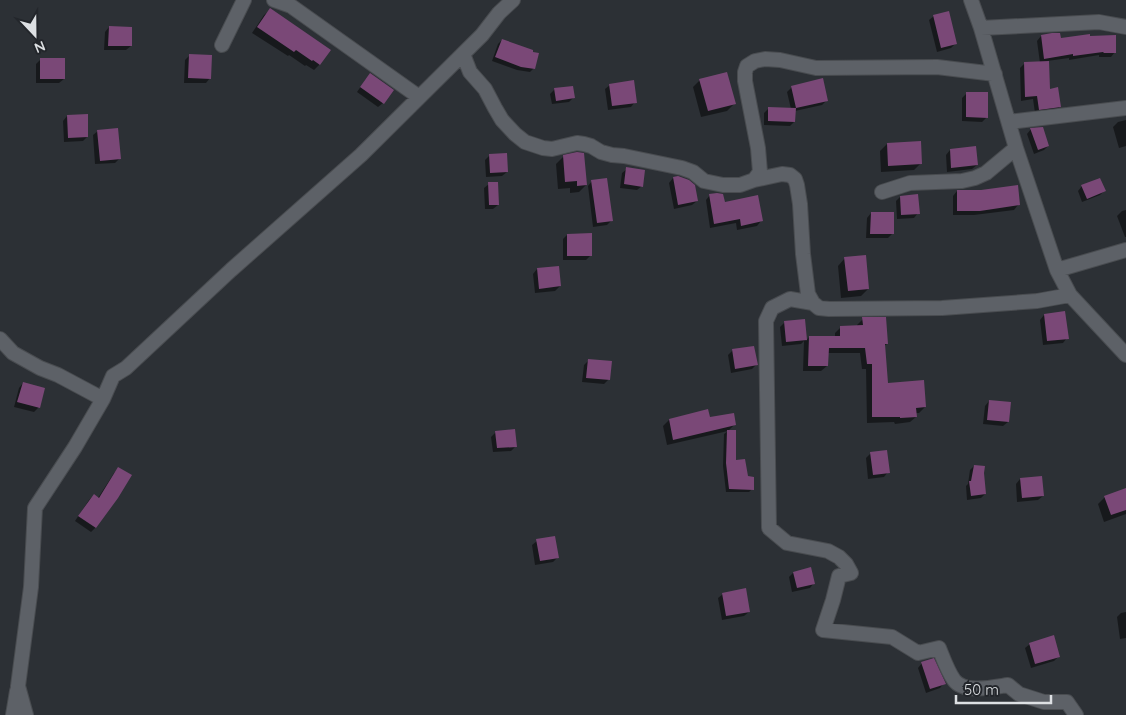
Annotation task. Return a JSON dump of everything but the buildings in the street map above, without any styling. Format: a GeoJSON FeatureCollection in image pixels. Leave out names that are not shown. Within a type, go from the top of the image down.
{"type":"FeatureCollection","features":[{"type":"Feature","properties":{"kind":"street"},"geometry":{"type":"LineString","coordinates":[[222,46],[244,0]]}},
{"type":"Feature","properties":{"kind":"street"},"geometry":{"type":"LineString","coordinates":[[274,0],[291,6],[419,97]]}},
{"type":"Feature","properties":{"kind":"street"},"geometry":{"type":"LineString","coordinates":[[13,715],[31,587],[35,508],[76,448],[104,399],[113,376],[126,368],[231,270],[353,162],[482,35],[499,13],[513,0]]}},
{"type":"Feature","properties":{"kind":"street"},"geometry":{"type":"LineString","coordinates":[[971,0],[1016,148],[1057,270],[1070,295],[1126,355]]}},
{"type":"Feature","properties":{"kind":"street"},"geometry":{"type":"LineString","coordinates":[[981,28],[1099,22],[1126,27]]}},
{"type":"Feature","properties":{"kind":"street"},"geometry":{"type":"LineString","coordinates":[[463,54],[470,72],[485,89],[502,120],[524,142],[552,149],[577,143],[584,144],[592,146],[600,152],[612,155],[682,168],[693,172],[704,181],[723,185],[740,184],[782,174],[790,174],[795,179],[800,204],[803,254],[808,294],[812,303]]}},
{"type":"Feature","properties":{"kind":"street"},"geometry":{"type":"LineString","coordinates":[[754,180],[760,172],[758,148],[745,81],[745,72],[747,66],[755,61],[765,59],[780,60],[816,68],[936,67],[995,74]]}},
{"type":"Feature","properties":{"kind":"street"},"geometry":{"type":"LineString","coordinates":[[1009,122],[1126,108]]}},
{"type":"Feature","properties":{"kind":"street"},"geometry":{"type":"LineString","coordinates":[[882,192],[910,183],[962,181],[975,178],[986,173],[1016,148]]}},
{"type":"Feature","properties":{"kind":"street"},"geometry":{"type":"LineString","coordinates":[[1057,270],[1126,250]]}},
{"type":"Feature","properties":{"kind":"street"},"geometry":{"type":"LineString","coordinates":[[1070,295],[1037,301],[942,308],[829,309],[819,308],[812,303],[790,299],[772,308],[766,321],[769,528],[788,543],[828,552],[839,557],[851,573],[839,576],[823,630],[892,637],[918,653],[939,648],[955,682],[965,688],[987,688],[1008,684],[1019,694],[1044,702],[1067,702],[1076,715]]}},
{"type":"Feature","properties":{"kind":"street"},"geometry":{"type":"LineString","coordinates":[[0,339],[13,353],[104,399]]}},
{"type":"Feature","properties":{"kind":"street"},"geometry":{"type":"LineString","coordinates":[[18,686],[26,715]]}}]}
